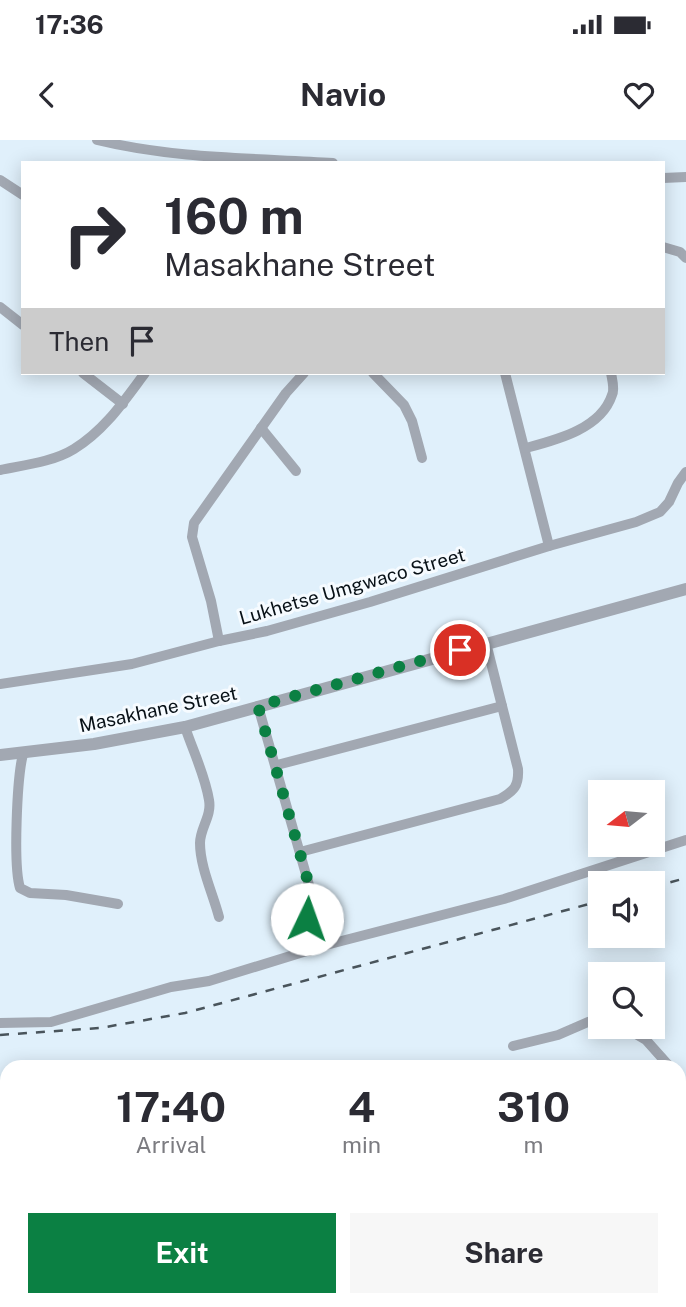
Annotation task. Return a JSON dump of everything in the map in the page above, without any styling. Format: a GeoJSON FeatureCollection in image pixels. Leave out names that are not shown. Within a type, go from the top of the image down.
{"type":"FeatureCollection","features":[{"type":"Feature","properties":{"kind":"street"},"geometry":{"type":"LineString","coordinates":[[97,140],[116,145],[207,156],[276,161]]}},
{"type":"Feature","properties":{"kind":"street"},"geometry":{"type":"LineString","coordinates":[[665,178],[684,178]]}},
{"type":"Feature","properties":{"kind":"street"},"geometry":{"type":"LineString","coordinates":[[0,180],[21,194]]}},
{"type":"Feature","properties":{"kind":"street"},"geometry":{"type":"LineString","coordinates":[[665,248],[680,252],[686,258]]}},
{"type":"Feature","properties":{"kind":"street"},"geometry":{"type":"LineString","coordinates":[[0,307],[21,323]]}},
{"type":"Feature","properties":{"kind":"street"},"geometry":{"type":"LineString","coordinates":[[86,375],[123,404]]}},
{"type":"Feature","properties":{"kind":"street"},"geometry":{"type":"LineString","coordinates":[[0,470],[41,462],[73,450],[103,427],[144,375]]}},
{"type":"Feature","properties":{"kind":"street"},"geometry":{"type":"LineString","coordinates":[[219,641],[211,601],[192,537],[194,523],[286,393],[302,375]]}},
{"type":"Feature","properties":{"kind":"street"},"geometry":{"type":"LineString","coordinates":[[375,375],[404,405],[412,421],[422,458]]}},
{"type":"Feature","properties":{"kind":"street"},"geometry":{"type":"LineString","coordinates":[[506,375],[549,546]]}},
{"type":"Feature","properties":{"kind":"street"},"geometry":{"type":"LineString","coordinates":[[526,448],[584,428],[598,415],[613,393],[611,375]]}},
{"type":"Feature","properties":{"kind":"street"},"geometry":{"type":"LineString","coordinates":[[261,428],[296,471]]}},
{"type":"Feature","properties":{"kind":"street","name":"Lukhetse Umgwaco Street"},"geometry":{"type":"LineString","coordinates":[[0,684],[132,664],[267,631],[370,603],[549,546],[636,522],[660,512],[686,472]]}},
{"type":"Feature","properties":{"kind":"street","name":"Masakhane Street"},"geometry":{"type":"LineString","coordinates":[[0,755],[94,744],[185,727],[686,589]]}},
{"type":"Feature","properties":{"kind":"street"},"geometry":{"type":"LineString","coordinates":[[300,852],[500,799],[513,792],[519,782],[519,769],[485,643]]}},
{"type":"Feature","properties":{"kind":"street"},"geometry":{"type":"LineString","coordinates":[[258,706],[277,765],[311,896],[307,919],[309,951]]}},
{"type":"Feature","properties":{"kind":"street"},"geometry":{"type":"LineString","coordinates":[[277,765],[502,706]]}},
{"type":"Feature","properties":{"kind":"street"},"geometry":{"type":"LineString","coordinates":[[185,727],[210,802],[210,811],[200,838],[201,852],[219,917]]}},
{"type":"Feature","properties":{"kind":"street"},"geometry":{"type":"LineString","coordinates":[[23,754],[19,779],[17,878],[20,888],[30,893],[66,895],[118,904]]}},
{"type":"Feature","properties":{"kind":"street"},"geometry":{"type":"LineString","coordinates":[[0,1023],[51,1022],[171,987],[209,981],[309,951],[504,899],[686,840]]}},
{"type":"Feature","properties":{"kind":"street"},"geometry":{"type":"LineString","coordinates":[[513,1046],[588,1024]]}},
{"type":"Feature","properties":{"kind":"street"},"geometry":{"type":"LineString","coordinates":[[644,1039],[664,1060]]}},
{"type":"Feature","properties":{"kind":"railway"},"geometry":{"type":"LineString","coordinates":[[665,884],[686,878]]}},
{"type":"Feature","properties":{"kind":"railway"},"geometry":{"type":"LineString","coordinates":[[0,1035],[100,1028],[185,1013],[588,904]]}},
{"type":"Feature","properties":{"kind":"route"},"geometry":{"type":"LineString","coordinates":[[307,919],[311,896],[309,885],[277,765],[258,706],[460,650]]}}]}
